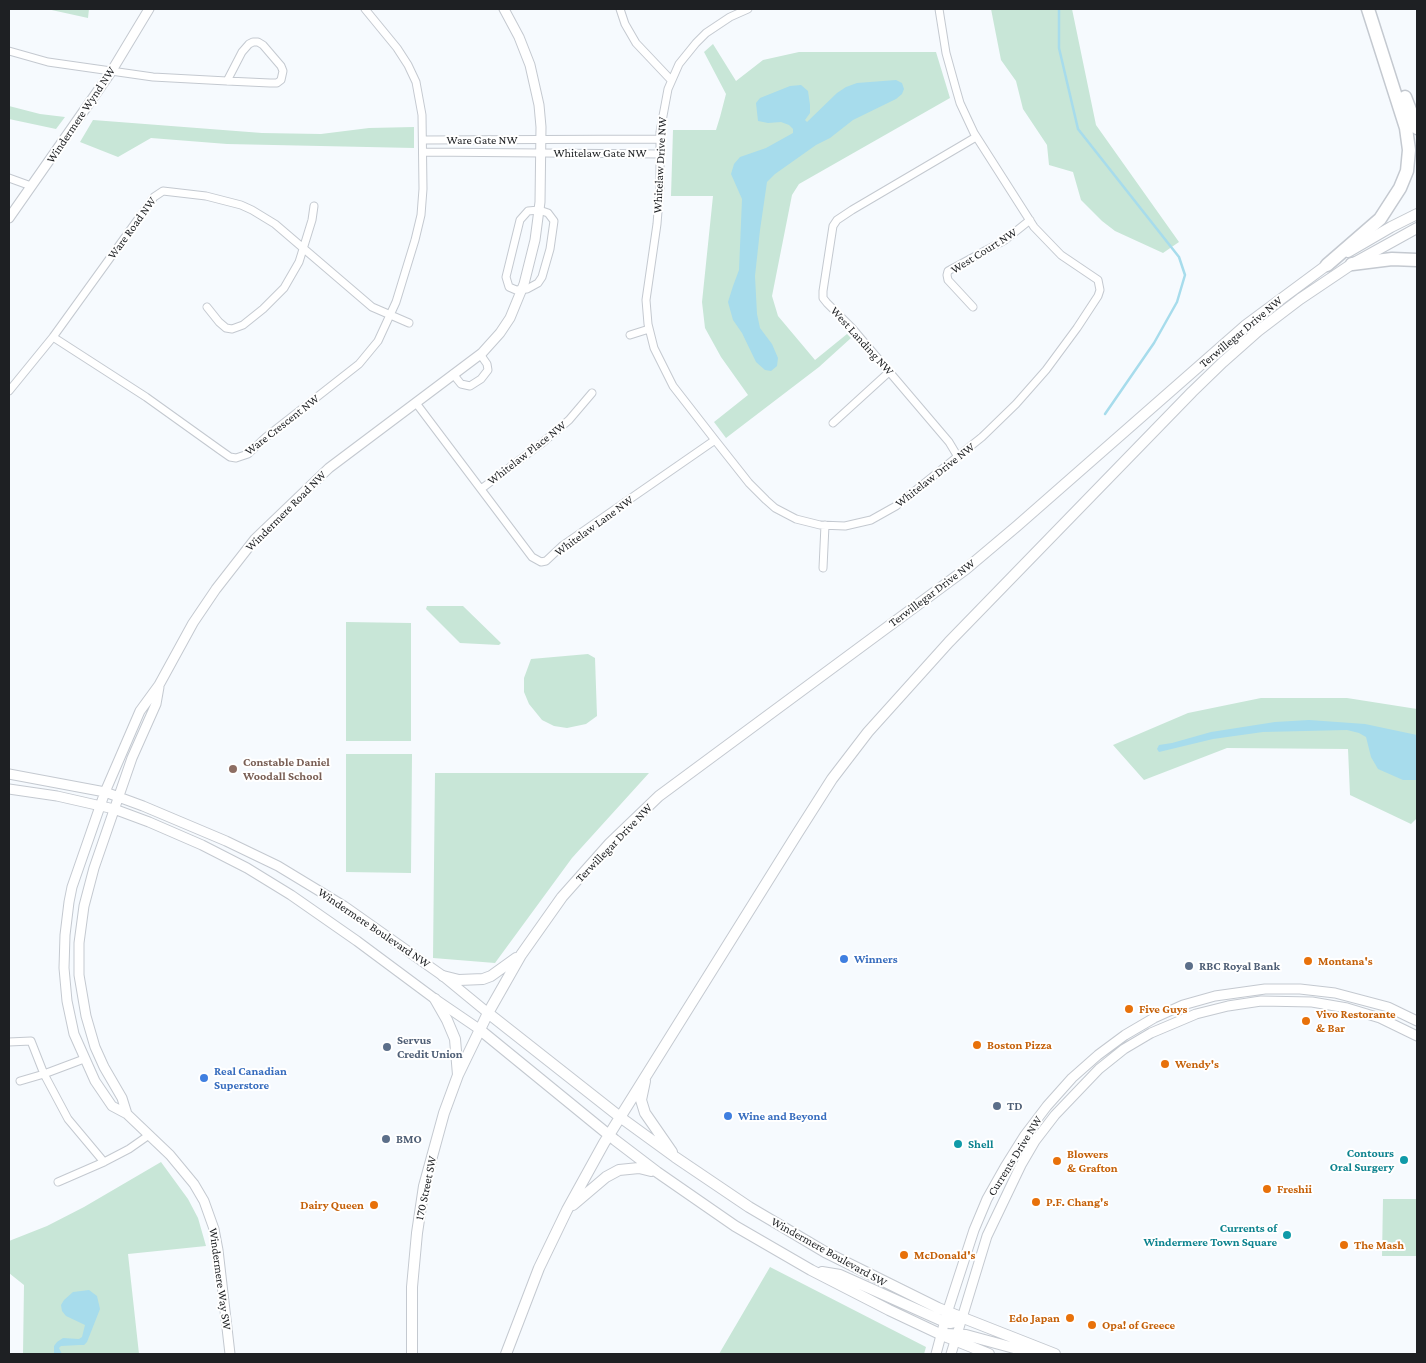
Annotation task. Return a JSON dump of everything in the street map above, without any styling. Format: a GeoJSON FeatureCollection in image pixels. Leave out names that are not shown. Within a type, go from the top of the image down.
{"type":"FeatureCollection","features":[{"type":"Feature","properties":{"kind":"highway"},"geometry":{"type":"LineString","coordinates":[[1369,11],[1417,128]]}},
{"type":"Feature","properties":{"kind":"highway"},"geometry":{"type":"LineString","coordinates":[[1327,265],[1380,219],[1400,188],[1406,171],[1409,150],[1406,128],[1369,11]]}},
{"type":"Feature","properties":{"kind":"highway"},"geometry":{"type":"LineString","coordinates":[[1352,264],[1392,259],[1417,260]]}},
{"type":"Feature","properties":{"kind":"main road","name":"Terwillegar Drive NW"},"geometry":{"type":"LineString","coordinates":[[479,1029],[520,955],[568,891],[610,843],[659,796],[966,569],[1052,497],[1246,325],[1327,265],[1391,227],[1417,214]]}},
{"type":"Feature","properties":{"kind":"main road","name":"Terwillegar Drive NW"},"geometry":{"type":"LineString","coordinates":[[608,1136],[832,779],[868,732],[908,686],[1223,362],[1272,320],[1352,264],[1417,228]]}},
{"type":"Feature","properties":{"kind":"main road"},"geometry":{"type":"LineString","coordinates":[[443,976],[459,980],[482,979],[491,976],[520,955]]}},
{"type":"Feature","properties":{"kind":"main road"},"geometry":{"type":"LineString","coordinates":[[435,999],[455,1039],[458,1075]]}},
{"type":"Feature","properties":{"kind":"main road","name":"Windermere Boulevard NW"},"geometry":{"type":"LineString","coordinates":[[488,1013],[620,1117]]}},
{"type":"Feature","properties":{"kind":"main road","name":"Windermere Boulevard NW"},"geometry":{"type":"LineString","coordinates":[[479,1029],[608,1136]]}},
{"type":"Feature","properties":{"kind":"main road","name":"170 Street SW"},"geometry":{"type":"LineString","coordinates":[[412,1354],[412,1287],[424,1186],[444,1113],[458,1075],[479,1029]]}},
{"type":"Feature","properties":{"kind":"main road"},"geometry":{"type":"LineString","coordinates":[[646,1074],[641,1100],[645,1113],[675,1157]]}},
{"type":"Feature","properties":{"kind":"main road","name":"Windermere Boulevard SW"},"geometry":{"type":"LineString","coordinates":[[620,1117],[749,1207],[825,1252],[946,1318],[962,1318],[1055,1354]]}},
{"type":"Feature","properties":{"kind":"main road"},"geometry":{"type":"LineString","coordinates":[[506,1354],[539,1268],[567,1210],[608,1136]]}},
{"type":"Feature","properties":{"kind":"main road","name":"Windermere Boulevard SW"},"geometry":{"type":"LineString","coordinates":[[608,1136],[735,1226],[811,1270],[942,1335],[956,1337],[989,1354]]}},
{"type":"Feature","properties":{"kind":"main road"},"geometry":{"type":"LineString","coordinates":[[567,1210],[600,1182],[619,1170],[638,1168],[657,1172]]}},
{"type":"Feature","properties":{"kind":"main road"},"geometry":{"type":"LineString","coordinates":[[811,1270],[840,1275],[946,1318]]}},
{"type":"Feature","properties":{"kind":"main road"},"geometry":{"type":"LineString","coordinates":[[956,1337],[1036,1354]]}},
{"type":"Feature","properties":{"kind":"street","name":"Windermere Wynd NW"},"geometry":{"type":"LineString","coordinates":[[9,218],[110,72],[149,9]]}},
{"type":"Feature","properties":{"kind":"street","name":"Ware Crescent NW"},"geometry":{"type":"LineString","coordinates":[[53,337],[146,397],[230,457],[236,458],[248,454],[266,437],[359,364],[378,341],[391,316],[413,248],[421,215],[423,189],[422,115],[416,82],[408,64],[397,48],[365,9]]}},
{"type":"Feature","properties":{"kind":"street","name":"Windermere Road NW"},"geometry":{"type":"LineString","coordinates":[[105,792],[140,711],[159,685],[198,615],[255,539],[332,466],[480,354],[500,333],[510,318],[522,289],[535,240],[539,210],[541,140],[539,105],[530,65],[519,37],[504,9]]}},
{"type":"Feature","properties":{"kind":"street"},"geometry":{"type":"LineString","coordinates":[[620,9],[625,24],[636,43],[671,80]]}},
{"type":"Feature","properties":{"kind":"street","name":"Whitelaw Drive NW"},"geometry":{"type":"LineString","coordinates":[[748,9],[730,17],[706,33],[679,64],[671,80],[662,114],[657,224],[646,300],[649,329],[660,361],[674,386],[749,483],[775,508],[796,519],[825,525],[845,526],[871,520],[896,506],[958,457],[1016,404],[1046,370],[1077,328],[1100,290],[1096,279],[1061,255],[1030,220]]}},
{"type":"Feature","properties":{"kind":"street"},"geometry":{"type":"LineString","coordinates":[[939,9],[946,54],[960,103],[976,137],[1030,220]]}},
{"type":"Feature","properties":{"kind":"street"},"geometry":{"type":"LineString","coordinates":[[9,51],[48,62],[110,72],[153,76],[227,81],[276,83],[281,80],[283,71],[264,45],[254,42],[245,48],[227,81]]}},
{"type":"Feature","properties":{"kind":"street","name":"West Landing NW"},"geometry":{"type":"LineString","coordinates":[[958,457],[949,442],[823,298],[823,291],[834,226],[837,220],[976,137]]}},
{"type":"Feature","properties":{"kind":"street","name":"Whitelaw Gate NW"},"geometry":{"type":"LineString","coordinates":[[541,140],[660,139]]}},
{"type":"Feature","properties":{"kind":"street","name":"Ware Gate NW"},"geometry":{"type":"LineString","coordinates":[[423,140],[541,140]]}},
{"type":"Feature","properties":{"kind":"street","name":"Ware Gate NW"},"geometry":{"type":"LineString","coordinates":[[423,152],[541,153]]}},
{"type":"Feature","properties":{"kind":"street","name":"Whitelaw Gate NW"},"geometry":{"type":"LineString","coordinates":[[541,153],[660,154]]}},
{"type":"Feature","properties":{"kind":"street"},"geometry":{"type":"LineString","coordinates":[[9,178],[31,186]]}},
{"type":"Feature","properties":{"kind":"street","name":"Ware Road NW"},"geometry":{"type":"LineString","coordinates":[[9,391],[53,337],[154,197],[163,191],[206,196],[244,206],[275,224],[372,306],[391,316]]}},
{"type":"Feature","properties":{"kind":"street"},"geometry":{"type":"LineString","coordinates":[[207,308],[226,328],[232,329],[243,325],[263,309],[284,288],[295,270],[312,220],[314,206]]}},
{"type":"Feature","properties":{"kind":"street"},"geometry":{"type":"LineString","coordinates":[[539,210],[548,213],[554,221],[550,249],[542,277],[538,283],[528,289],[522,289],[516,290],[509,287],[506,283],[506,277],[520,220],[528,211],[539,210]]}},
{"type":"Feature","properties":{"kind":"street","name":"West Court NW"},"geometry":{"type":"LineString","coordinates":[[973,307],[948,280],[946,275],[948,271],[1005,240],[1030,220]]}},
{"type":"Feature","properties":{"kind":"street"},"geometry":{"type":"LineString","coordinates":[[391,316],[409,323]]}},
{"type":"Feature","properties":{"kind":"street"},"geometry":{"type":"LineString","coordinates":[[630,335],[649,329]]}},
{"type":"Feature","properties":{"kind":"street"},"geometry":{"type":"LineString","coordinates":[[453,374],[461,384],[470,386],[481,380],[488,370],[487,364],[480,354]]}},
{"type":"Feature","properties":{"kind":"street"},"geometry":{"type":"LineString","coordinates":[[833,423],[889,372]]}},
{"type":"Feature","properties":{"kind":"street","name":"Whitelaw Place NW"},"geometry":{"type":"LineString","coordinates":[[481,489],[569,420],[592,393]]}},
{"type":"Feature","properties":{"kind":"street","name":"Whitelaw Lane NW"},"geometry":{"type":"LineString","coordinates":[[416,403],[532,557],[541,562],[546,561],[562,546],[714,440]]}},
{"type":"Feature","properties":{"kind":"street"},"geometry":{"type":"LineString","coordinates":[[823,568],[825,525]]}},
{"type":"Feature","properties":{"kind":"street","name":"Windermere Road NW"},"geometry":{"type":"LineString","coordinates":[[119,797],[132,758],[156,704],[159,685]]}},
{"type":"Feature","properties":{"kind":"street","name":"Windermere Boulevard NW"},"geometry":{"type":"LineString","coordinates":[[9,774],[105,792],[218,838],[278,866],[344,906],[443,976],[488,1013]]}},
{"type":"Feature","properties":{"kind":"street","name":"Windermere Boulevard NW"},"geometry":{"type":"LineString","coordinates":[[9,789],[56,796],[114,809],[184,837],[247,868],[313,910],[479,1029]]}},
{"type":"Feature","properties":{"kind":"street","name":"Windermere Way SW"},"geometry":{"type":"LineString","coordinates":[[105,792],[72,887],[64,935],[66,1001],[74,1034],[95,1081],[112,1106],[127,1114],[170,1155],[194,1184],[210,1215],[218,1250],[230,1354]]}},
{"type":"Feature","properties":{"kind":"street","name":"Windermere Way SW"},"geometry":{"type":"LineString","coordinates":[[119,797],[94,868],[84,906],[79,975],[86,1016],[95,1047],[122,1098],[127,1114]]}},
{"type":"Feature","properties":{"kind":"street","name":"Currents Drive NW"},"geometry":{"type":"LineString","coordinates":[[936,1354],[974,1230],[987,1199],[1005,1167],[1042,1113],[1072,1078],[1125,1035],[1154,1018],[1183,1005],[1215,996],[1265,989],[1300,989],[1335,994],[1388,1007],[1417,1021]]}},
{"type":"Feature","properties":{"kind":"street","name":"Currents Drive NW"},"geometry":{"type":"LineString","coordinates":[[951,1354],[987,1236],[1021,1165],[1035,1141],[1054,1115],[1099,1069],[1124,1049],[1151,1032],[1196,1014],[1228,1006],[1261,1001],[1312,1002],[1347,1008],[1380,1018],[1417,1036]]}},
{"type":"Feature","properties":{"kind":"street"},"geometry":{"type":"LineString","coordinates":[[9,1042],[32,1041],[44,1074],[68,1119],[104,1162]]}},
{"type":"Feature","properties":{"kind":"street"},"geometry":{"type":"LineString","coordinates":[[20,1081],[84,1059]]}},
{"type":"Feature","properties":{"kind":"street"},"geometry":{"type":"LineString","coordinates":[[58,1182],[104,1162],[149,1135]]}},
{"type":"Feature","properties":{"kind":"green space"},"geometry":{"type":"Polygon","coordinates":[[[47,9],[89,9],[88,18],[47,9]]]}},
{"type":"Feature","properties":{"kind":"green space"},"geometry":{"type":"Polygon","coordinates":[[[991,9],[1072,9],[1096,125],[1179,242],[1163,253],[1115,231],[1081,200],[1073,172],[1049,165],[1047,145],[1023,109],[1016,81],[1001,60],[991,9]]]}},
{"type":"Feature","properties":{"kind":"green space"},"geometry":{"type":"Polygon","coordinates":[[[713,44],[736,81],[763,60],[799,52],[936,52],[950,98],[799,184],[792,195],[772,296],[778,316],[815,360],[847,334],[851,338],[819,367],[726,438],[714,422],[748,395],[721,357],[705,328],[702,302],[713,196],[671,196],[673,130],[716,130],[720,117],[726,94],[704,52],[713,44]]]}},
{"type":"Feature","properties":{"kind":"green space"},"geometry":{"type":"Polygon","coordinates":[[[9,106],[40,114],[65,117],[56,129],[9,119],[9,106]]]}},
{"type":"Feature","properties":{"kind":"green space"},"geometry":{"type":"Polygon","coordinates":[[[93,120],[262,133],[321,134],[369,128],[414,127],[414,148],[227,144],[151,138],[118,157],[80,142],[93,120]]]}},
{"type":"Feature","properties":{"kind":"green space"},"geometry":{"type":"Polygon","coordinates":[[[427,606],[463,606],[501,643],[499,645],[460,643],[426,609],[427,606]]]}},
{"type":"Feature","properties":{"kind":"green space"},"geometry":{"type":"Polygon","coordinates":[[[346,622],[411,623],[411,741],[346,741],[346,622]]]}},
{"type":"Feature","properties":{"kind":"green space"},"geometry":{"type":"Polygon","coordinates":[[[588,654],[595,658],[597,716],[586,724],[567,728],[554,726],[542,720],[529,704],[524,692],[524,678],[531,659],[588,654]]]}},
{"type":"Feature","properties":{"kind":"green space"},"geometry":{"type":"Polygon","coordinates":[[[1261,698],[1347,698],[1417,709],[1417,818],[1411,824],[1350,795],[1348,749],[1227,748],[1144,780],[1113,745],[1188,713],[1261,698]]]}},
{"type":"Feature","properties":{"kind":"green space"},"geometry":{"type":"Polygon","coordinates":[[[346,754],[412,754],[411,873],[346,872],[346,754]]]}},
{"type":"Feature","properties":{"kind":"green space"},"geometry":{"type":"Polygon","coordinates":[[[435,773],[649,773],[572,858],[495,963],[433,958],[435,773]]]}},
{"type":"Feature","properties":{"kind":"green space"},"geometry":{"type":"Polygon","coordinates":[[[161,1162],[188,1199],[198,1218],[206,1246],[128,1254],[139,1354],[23,1354],[24,1285],[9,1273],[9,1241],[47,1226],[84,1207],[161,1162]]]}},
{"type":"Feature","properties":{"kind":"green space"},"geometry":{"type":"Polygon","coordinates":[[[1383,1199],[1417,1199],[1417,1256],[1382,1256],[1383,1199]]]}},
{"type":"Feature","properties":{"kind":"green space"},"geometry":{"type":"Polygon","coordinates":[[[770,1267],[926,1347],[924,1354],[719,1354],[770,1267]]]}},
{"type":"Feature","properties":{"kind":"water"},"geometry":{"type":"Polygon","coordinates":[[[896,80],[902,83],[904,89],[902,94],[896,99],[853,120],[830,138],[816,145],[775,174],[767,182],[755,276],[757,314],[760,328],[772,344],[778,358],[777,366],[771,371],[765,370],[756,362],[742,333],[733,320],[728,302],[739,270],[742,199],[731,174],[734,164],[740,157],[766,148],[793,133],[793,129],[781,122],[768,123],[758,121],[756,103],[760,98],[790,86],[801,85],[808,91],[810,113],[805,120],[807,122],[837,93],[846,87],[857,83],[896,80]]]}},
{"type":"Feature","properties":{"kind":"water"},"geometry":{"type":"Polygon","coordinates":[[[1309,720],[1365,724],[1417,735],[1417,780],[1403,780],[1378,769],[1371,757],[1366,737],[1347,730],[1263,732],[1213,739],[1159,752],[1157,749],[1159,745],[1211,732],[1275,722],[1309,720]]]}},
{"type":"Feature","properties":{"kind":"water"},"geometry":{"type":"Polygon","coordinates":[[[89,1290],[97,1296],[100,1309],[87,1342],[84,1345],[61,1346],[59,1348],[62,1354],[54,1354],[54,1346],[63,1338],[79,1339],[82,1337],[85,1325],[66,1316],[62,1311],[61,1305],[73,1292],[89,1290]]]}},
{"type":"Feature","properties":{"kind":"waterway"},"geometry":{"type":"LineString","coordinates":[[1059,9],[1059,48],[1078,129],[1179,257],[1185,275],[1177,302],[1154,343],[1105,414]]}},
{"type":"Feature","properties":{"kind":"place","name":"Constable Daniel Woodall School"},"geometry":{"type":"Point","coordinates":[233,769]}},
{"type":"Feature","properties":{"kind":"place","name":"Winners"},"geometry":{"type":"Point","coordinates":[844,959]}},
{"type":"Feature","properties":{"kind":"place","name":"Montana's"},"geometry":{"type":"Point","coordinates":[1308,961]}},
{"type":"Feature","properties":{"kind":"place","name":"RBC Royal Bank"},"geometry":{"type":"Point","coordinates":[1189,966]}},
{"type":"Feature","properties":{"kind":"place","name":"Five Guys"},"geometry":{"type":"Point","coordinates":[1129,1009]}},
{"type":"Feature","properties":{"kind":"place","name":"Vivo Restorante & Bar"},"geometry":{"type":"Point","coordinates":[1306,1021]}},
{"type":"Feature","properties":{"kind":"place","name":"Boston Pizza"},"geometry":{"type":"Point","coordinates":[977,1045]}},
{"type":"Feature","properties":{"kind":"place","name":"Servus Credit Union"},"geometry":{"type":"Point","coordinates":[387,1047]}},
{"type":"Feature","properties":{"kind":"place","name":"Wendy's"},"geometry":{"type":"Point","coordinates":[1165,1064]}},
{"type":"Feature","properties":{"kind":"place","name":"Real Canadian Superstore"},"geometry":{"type":"Point","coordinates":[204,1078]}},
{"type":"Feature","properties":{"kind":"place","name":"TD"},"geometry":{"type":"Point","coordinates":[997,1106]}},
{"type":"Feature","properties":{"kind":"place","name":"Wine and Beyond"},"geometry":{"type":"Point","coordinates":[728,1116]}},
{"type":"Feature","properties":{"kind":"place","name":"BMO"},"geometry":{"type":"Point","coordinates":[386,1139]}},
{"type":"Feature","properties":{"kind":"place","name":"Shell"},"geometry":{"type":"Point","coordinates":[958,1144]}},
{"type":"Feature","properties":{"kind":"place","name":"Contours Oral Surgery"},"geometry":{"type":"Point","coordinates":[1404,1160]}},
{"type":"Feature","properties":{"kind":"place","name":"Blowers & Grafton"},"geometry":{"type":"Point","coordinates":[1057,1161]}},
{"type":"Feature","properties":{"kind":"place","name":"Freshii"},"geometry":{"type":"Point","coordinates":[1267,1189]}},
{"type":"Feature","properties":{"kind":"place","name":"P.F. Chang's"},"geometry":{"type":"Point","coordinates":[1036,1202]}},
{"type":"Feature","properties":{"kind":"place","name":"Dairy Queen"},"geometry":{"type":"Point","coordinates":[374,1205]}},
{"type":"Feature","properties":{"kind":"place","name":"Currents of Windermere Town Square"},"geometry":{"type":"Point","coordinates":[1287,1235]}},
{"type":"Feature","properties":{"kind":"place","name":"The Mash"},"geometry":{"type":"Point","coordinates":[1344,1245]}},
{"type":"Feature","properties":{"kind":"place","name":"McDonald's"},"geometry":{"type":"Point","coordinates":[904,1255]}},
{"type":"Feature","properties":{"kind":"place","name":"Edo Japan"},"geometry":{"type":"Point","coordinates":[1070,1318]}},
{"type":"Feature","properties":{"kind":"place","name":"Opa! of Greece"},"geometry":{"type":"Point","coordinates":[1092,1325]}}]}
